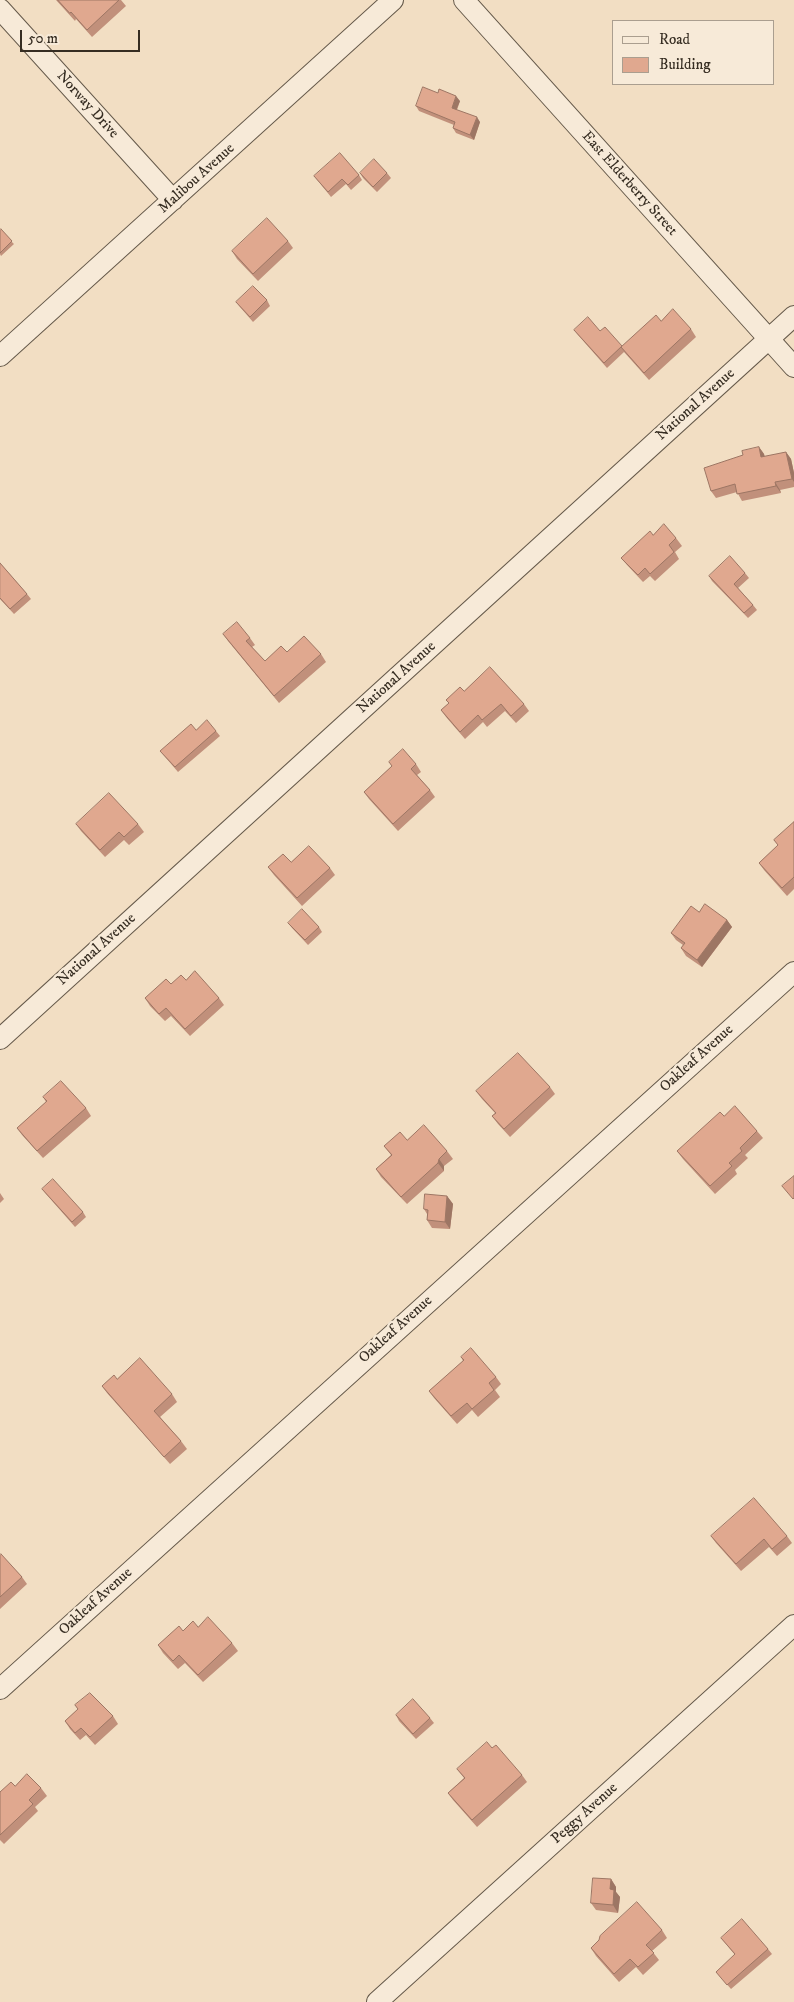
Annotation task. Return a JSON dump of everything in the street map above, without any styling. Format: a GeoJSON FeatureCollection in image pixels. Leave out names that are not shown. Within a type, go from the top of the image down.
{"type":"FeatureCollection","features":[{"type":"Feature","properties":{"kind":"street","name":"Malibou Avenue"},"geometry":{"type":"LineString","coordinates":[[0,356],[393,0]]}},
{"type":"Feature","properties":{"kind":"street","name":"East Elderberry Street"},"geometry":{"type":"LineString","coordinates":[[464,0],[794,367]]}},
{"type":"Feature","properties":{"kind":"street","name":"Norway Drive"},"geometry":{"type":"LineString","coordinates":[[0,9],[173,200]]}},
{"type":"Feature","properties":{"kind":"street","name":"National Avenue"},"geometry":{"type":"LineString","coordinates":[[0,1039],[794,316]]}},
{"type":"Feature","properties":{"kind":"street","name":"Oakleaf Avenue"},"geometry":{"type":"LineString","coordinates":[[0,1689],[794,972]]}},
{"type":"Feature","properties":{"kind":"street","name":"Peggy Avenue"},"geometry":{"type":"LineString","coordinates":[[377,2002],[794,1625]]}},
{"type":"Feature","properties":{"kind":"building"},"geometry":{"type":"Polygon","coordinates":[[[58,0],[119,0],[87,30],[58,0]]]}},
{"type":"Feature","properties":{"kind":"building"},"geometry":{"type":"Polygon","coordinates":[[[423,87],[438,93],[439,89],[456,96],[452,108],[477,117],[470,135],[453,128],[455,122],[416,106],[423,87]]]}},
{"type":"Feature","properties":{"kind":"building"},"geometry":{"type":"Polygon","coordinates":[[[340,153],[359,175],[348,185],[342,179],[328,192],[314,176],[340,153]]]}},
{"type":"Feature","properties":{"kind":"building"},"geometry":{"type":"Polygon","coordinates":[[[374,159],[387,173],[373,187],[360,173],[374,159]]]}},
{"type":"Feature","properties":{"kind":"building"},"geometry":{"type":"Polygon","coordinates":[[[267,218],[288,241],[253,274],[232,251],[267,218]]]}},
{"type":"Feature","properties":{"kind":"building"},"geometry":{"type":"Polygon","coordinates":[[[0,230],[12,241],[0,253],[0,230]]]}},
{"type":"Feature","properties":{"kind":"building"},"geometry":{"type":"Polygon","coordinates":[[[253,286],[267,300],[250,317],[236,302],[253,286]]]}},
{"type":"Feature","properties":{"kind":"building"},"geometry":{"type":"Polygon","coordinates":[[[673,309],[691,329],[644,373],[621,347],[656,315],[661,321],[673,309]]]}},
{"type":"Feature","properties":{"kind":"building"},"geometry":{"type":"Polygon","coordinates":[[[588,317],[600,331],[605,327],[622,346],[604,363],[574,330],[588,317]]]}},
{"type":"Feature","properties":{"kind":"building"},"geometry":{"type":"Polygon","coordinates":[[[759,447],[761,457],[786,452],[792,479],[775,482],[776,486],[737,494],[735,484],[711,491],[704,468],[743,455],[742,451],[759,447]]]}},
{"type":"Feature","properties":{"kind":"building"},"geometry":{"type":"Polygon","coordinates":[[[664,524],[676,538],[669,545],[674,552],[650,574],[645,568],[638,575],[621,558],[650,531],[653,535],[664,524]]]}},
{"type":"Feature","properties":{"kind":"building"},"geometry":{"type":"Polygon","coordinates":[[[730,556],[745,573],[734,584],[753,605],[744,613],[709,576],[730,556]]]}},
{"type":"Feature","properties":{"kind":"building"},"geometry":{"type":"Polygon","coordinates":[[[0,563],[27,594],[10,609],[0,598],[0,563]]]}},
{"type":"Feature","properties":{"kind":"building"},"geometry":{"type":"Polygon","coordinates":[[[237,622],[250,638],[246,641],[265,661],[281,646],[287,652],[304,636],[321,654],[274,696],[223,634],[237,622]]]}},
{"type":"Feature","properties":{"kind":"building"},"geometry":{"type":"Polygon","coordinates":[[[490,667],[524,704],[511,716],[501,704],[482,720],[478,715],[460,732],[441,710],[449,703],[446,700],[460,687],[464,691],[490,667]]]}},
{"type":"Feature","properties":{"kind":"building"},"geometry":{"type":"Polygon","coordinates":[[[207,720],[216,731],[175,767],[160,751],[191,724],[196,730],[207,720]]]}},
{"type":"Feature","properties":{"kind":"building"},"geometry":{"type":"Polygon","coordinates":[[[403,749],[416,764],[411,769],[430,790],[393,824],[364,792],[392,766],[389,762],[403,749]]]}},
{"type":"Feature","properties":{"kind":"building"},"geometry":{"type":"Polygon","coordinates":[[[109,793],[138,824],[124,837],[119,832],[100,850],[76,824],[109,793]]]}},
{"type":"Feature","properties":{"kind":"building"},"geometry":{"type":"Polygon","coordinates":[[[794,822],[794,877],[782,888],[759,863],[778,845],[774,840],[794,822]]]}},
{"type":"Feature","properties":{"kind":"building"},"geometry":{"type":"Polygon","coordinates":[[[309,846],[330,868],[297,898],[268,867],[283,854],[291,862],[309,846]]]}},
{"type":"Feature","properties":{"kind":"building"},"geometry":{"type":"Polygon","coordinates":[[[705,904],[727,920],[697,960],[681,948],[685,943],[671,933],[691,906],[699,912],[705,904]]]}},
{"type":"Feature","properties":{"kind":"building"},"geometry":{"type":"Polygon","coordinates":[[[302,909],[319,927],[305,940],[288,923],[302,909]]]}},
{"type":"Feature","properties":{"kind":"building"},"geometry":{"type":"Polygon","coordinates":[[[195,971],[219,998],[185,1029],[166,1008],[159,1014],[145,998],[166,979],[171,984],[181,975],[186,980],[195,971]]]}},
{"type":"Feature","properties":{"kind":"building"},"geometry":{"type":"Polygon","coordinates":[[[518,1053],[550,1087],[504,1129],[492,1116],[496,1113],[476,1091],[518,1053]]]}},
{"type":"Feature","properties":{"kind":"building"},"geometry":{"type":"Polygon","coordinates":[[[61,1081],[86,1108],[37,1151],[17,1128],[47,1101],[43,1097],[61,1081]]]}},
{"type":"Feature","properties":{"kind":"building"},"geometry":{"type":"Polygon","coordinates":[[[735,1106],[757,1131],[740,1148],[742,1151],[729,1163],[732,1166],[710,1186],[677,1151],[720,1112],[724,1116],[735,1106]]]}},
{"type":"Feature","properties":{"kind":"building"},"geometry":{"type":"Polygon","coordinates":[[[424,1125],[447,1151],[439,1159],[438,1163],[401,1197],[376,1169],[392,1155],[384,1146],[400,1132],[407,1140],[424,1125]]]}},
{"type":"Feature","properties":{"kind":"building"},"geometry":{"type":"Polygon","coordinates":[[[794,1176],[794,1198],[793,1199],[782,1186],[794,1176]]]}},
{"type":"Feature","properties":{"kind":"building"},"geometry":{"type":"Polygon","coordinates":[[[53,1179],[83,1212],[72,1222],[42,1189],[53,1179]]]}},
{"type":"Feature","properties":{"kind":"building"},"geometry":{"type":"Polygon","coordinates":[[[425,1194],[447,1196],[445,1222],[427,1220],[428,1210],[424,1209],[425,1194]]]}},
{"type":"Feature","properties":{"kind":"building"},"geometry":{"type":"Polygon","coordinates":[[[471,1348],[496,1377],[489,1383],[494,1390],[472,1409],[467,1403],[451,1416],[429,1391],[464,1360],[461,1357],[471,1348]]]}},
{"type":"Feature","properties":{"kind":"building"},"geometry":{"type":"Polygon","coordinates":[[[140,1358],[172,1394],[154,1411],[181,1441],[164,1457],[102,1386],[114,1375],[117,1379],[140,1358]]]}},
{"type":"Feature","properties":{"kind":"building"},"geometry":{"type":"Polygon","coordinates":[[[754,1498],[787,1536],[772,1549],[764,1539],[736,1564],[711,1536],[754,1498]]]}},
{"type":"Feature","properties":{"kind":"building"},"geometry":{"type":"Polygon","coordinates":[[[0,1555],[22,1577],[0,1597],[0,1555]]]}},
{"type":"Feature","properties":{"kind":"building"},"geometry":{"type":"Polygon","coordinates":[[[208,1617],[232,1643],[198,1675],[179,1655],[173,1661],[158,1645],[179,1626],[183,1631],[193,1621],[198,1627],[208,1617]]]}},
{"type":"Feature","properties":{"kind":"building"},"geometry":{"type":"Polygon","coordinates":[[[90,1693],[113,1716],[90,1737],[81,1728],[75,1733],[65,1721],[78,1709],[75,1705],[90,1693]]]}},
{"type":"Feature","properties":{"kind":"building"},"geometry":{"type":"Polygon","coordinates":[[[413,1699],[430,1718],[413,1734],[396,1715],[413,1699]]]}},
{"type":"Feature","properties":{"kind":"building"},"geometry":{"type":"Polygon","coordinates":[[[487,1742],[492,1748],[496,1745],[522,1775],[472,1820],[448,1793],[465,1778],[457,1769],[487,1742]]]}},
{"type":"Feature","properties":{"kind":"building"},"geometry":{"type":"Polygon","coordinates":[[[27,1774],[41,1788],[29,1800],[33,1804],[0,1835],[0,1792],[11,1782],[15,1786],[27,1774]]]}},
{"type":"Feature","properties":{"kind":"building"},"geometry":{"type":"Polygon","coordinates":[[[593,1878],[611,1879],[610,1889],[614,1890],[613,1905],[591,1903],[593,1878]]]}},
{"type":"Feature","properties":{"kind":"building"},"geometry":{"type":"Polygon","coordinates":[[[637,1902],[662,1930],[646,1945],[654,1953],[638,1967],[630,1959],[614,1974],[591,1948],[599,1940],[600,1936],[637,1902]]]}},
{"type":"Feature","properties":{"kind":"building"},"geometry":{"type":"Polygon","coordinates":[[[742,1919],[768,1949],[727,1985],[716,1972],[735,1954],[721,1938],[742,1919]]]}}]}
